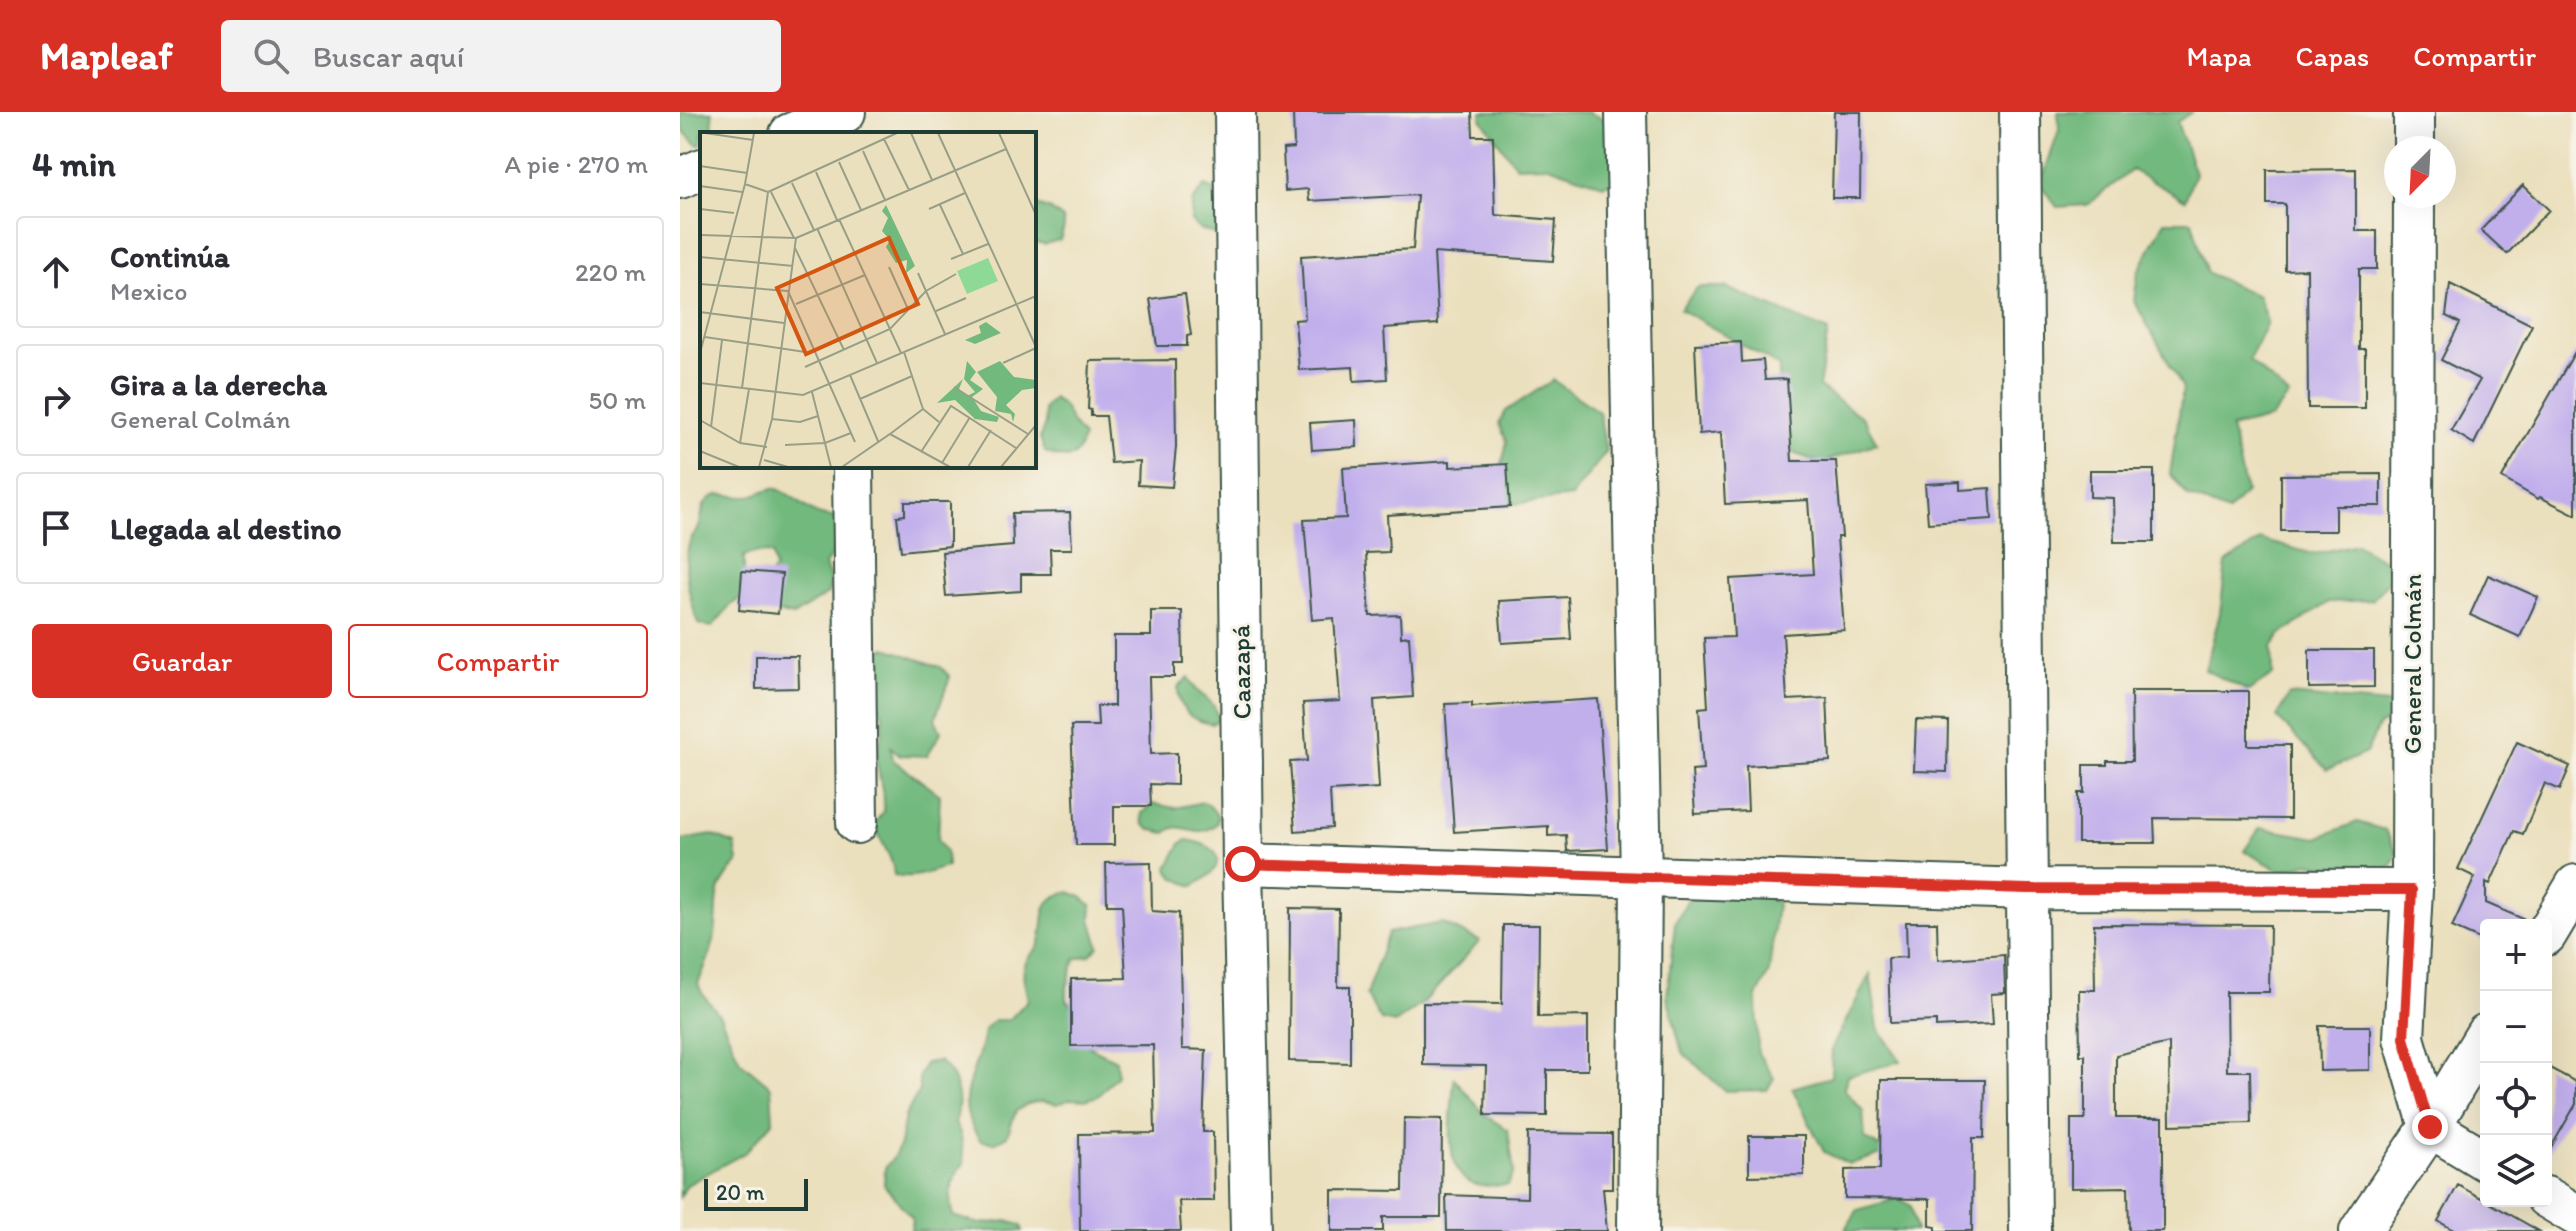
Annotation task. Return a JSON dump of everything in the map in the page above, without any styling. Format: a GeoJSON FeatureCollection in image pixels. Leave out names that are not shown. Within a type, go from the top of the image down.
{"type":"FeatureCollection","features":[{"type":"Feature","properties":{"kind":"street"},"geometry":{"type":"LineString","coordinates":[[795,132],[848,112],[850,132]]}},
{"type":"Feature","properties":{"kind":"street","name":"Caazapá"},"geometry":{"type":"LineString","coordinates":[[1235,112],[1243,864],[1251,1231]]}},
{"type":"Feature","properties":{"kind":"street"},"geometry":{"type":"LineString","coordinates":[[1626,112],[1641,878],[1638,1231]]}},
{"type":"Feature","properties":{"kind":"street"},"geometry":{"type":"LineString","coordinates":[[2020,112],[2030,1231]]}},
{"type":"Feature","properties":{"kind":"street"},"geometry":{"type":"LineString","coordinates":[[2414,112],[2414,136]]}},
{"type":"Feature","properties":{"kind":"street"},"geometry":{"type":"LineString","coordinates":[[680,178],[700,170]]}},
{"type":"Feature","properties":{"kind":"street","name":"General Colmán"},"geometry":{"type":"LineString","coordinates":[[2414,208],[2412,890],[2404,1038],[2430,1127]]}},
{"type":"Feature","properties":{"kind":"street"},"geometry":{"type":"LineString","coordinates":[[853,468],[857,823]]}},
{"type":"Feature","properties":{"kind":"street"},"geometry":{"type":"LineString","coordinates":[[1243,864],[2027,889],[2412,890]]}},
{"type":"Feature","properties":{"kind":"street"},"geometry":{"type":"LineString","coordinates":[[2552,925],[2576,885]]}},
{"type":"Feature","properties":{"kind":"street"},"geometry":{"type":"LineString","coordinates":[[2360,1231],[2430,1127],[2480,1044]]}},
{"type":"Feature","properties":{"kind":"street"},"geometry":{"type":"LineString","coordinates":[[2430,1127],[2480,1157]]}},
{"type":"Feature","properties":{"kind":"street"},"geometry":{"type":"LineString","coordinates":[[2552,1201],[2576,1215]]}},
{"type":"Feature","properties":{"kind":"green space"},"geometry":{"type":"Polygon","coordinates":[[[680,112],[712,112],[713,132],[700,132],[698,145],[684,131],[680,112]]]}},
{"type":"Feature","properties":{"kind":"green space"},"geometry":{"type":"Polygon","coordinates":[[[1482,112],[1587,112],[1621,127],[1632,178],[1603,185],[1546,165],[1516,166],[1481,118],[1482,112]]]}},
{"type":"Feature","properties":{"kind":"green space"},"geometry":{"type":"Polygon","coordinates":[[[2058,112],[2192,112],[2177,122],[2195,173],[2185,200],[2132,170],[2087,205],[2057,207],[2040,184],[2059,131],[2058,112]]]}},
{"type":"Feature","properties":{"kind":"green space"},"geometry":{"type":"Polygon","coordinates":[[[1205,186],[1217,191],[1218,235],[1199,229],[1191,221],[1192,202],[1205,186]]]}},
{"type":"Feature","properties":{"kind":"green space"},"geometry":{"type":"Polygon","coordinates":[[[1036,205],[1063,219],[1060,240],[1036,242],[1036,205]]]}},
{"type":"Feature","properties":{"kind":"green space"},"geometry":{"type":"Polygon","coordinates":[[[2165,221],[2192,221],[2207,273],[2258,296],[2267,322],[2249,360],[2289,396],[2271,418],[2231,428],[2246,492],[2228,512],[2188,496],[2170,474],[2183,388],[2134,301],[2138,272],[2165,221]]]}},
{"type":"Feature","properties":{"kind":"green space"},"geometry":{"type":"Polygon","coordinates":[[[1698,287],[1725,287],[1828,331],[1819,387],[1863,418],[1877,443],[1822,463],[1795,454],[1779,427],[1779,366],[1680,309],[1698,287]]]}},
{"type":"Feature","properties":{"kind":"green space"},"geometry":{"type":"Polygon","coordinates":[[[1553,380],[1599,412],[1606,452],[1571,497],[1514,504],[1501,498],[1498,483],[1507,441],[1499,424],[1506,411],[1553,380]]]}},
{"type":"Feature","properties":{"kind":"green space"},"geometry":{"type":"Polygon","coordinates":[[[1053,398],[1064,407],[1083,437],[1081,445],[1070,457],[1045,452],[1040,438],[1045,424],[1044,409],[1053,398]]]}},
{"type":"Feature","properties":{"kind":"green space"},"geometry":{"type":"Polygon","coordinates":[[[774,488],[815,513],[833,517],[842,527],[840,542],[825,565],[830,579],[829,593],[793,616],[778,612],[770,605],[766,579],[775,569],[772,554],[758,552],[744,556],[741,597],[712,627],[698,624],[687,582],[686,560],[705,503],[717,495],[747,497],[774,488]]]}},
{"type":"Feature","properties":{"kind":"green space"},"geometry":{"type":"Polygon","coordinates":[[[2261,540],[2314,554],[2356,544],[2393,565],[2390,579],[2372,600],[2329,602],[2280,635],[2272,647],[2273,675],[2248,691],[2205,670],[2220,613],[2226,563],[2261,540]]]}},
{"type":"Feature","properties":{"kind":"green space"},"geometry":{"type":"Polygon","coordinates":[[[886,648],[941,667],[950,677],[935,719],[941,732],[927,756],[900,755],[891,747],[893,760],[940,795],[938,840],[946,852],[947,866],[915,876],[894,875],[875,823],[883,812],[884,799],[876,758],[883,731],[883,716],[878,703],[879,675],[873,654],[886,648]]]}},
{"type":"Feature","properties":{"kind":"green space"},"geometry":{"type":"Polygon","coordinates":[[[1189,677],[1217,712],[1218,720],[1212,724],[1192,717],[1180,702],[1178,687],[1189,677]]]}},
{"type":"Feature","properties":{"kind":"green space"},"geometry":{"type":"Polygon","coordinates":[[[2289,695],[2388,704],[2400,710],[2378,727],[2366,753],[2327,770],[2277,717],[2289,695]]]}},
{"type":"Feature","properties":{"kind":"green space"},"geometry":{"type":"Polygon","coordinates":[[[1203,802],[1218,816],[1217,823],[1210,829],[1196,831],[1178,828],[1166,833],[1152,830],[1143,823],[1142,813],[1154,804],[1175,808],[1203,802]]]}},
{"type":"Feature","properties":{"kind":"green space"},"geometry":{"type":"Polygon","coordinates":[[[2357,822],[2385,830],[2397,853],[2391,867],[2365,877],[2309,863],[2281,871],[2244,851],[2260,828],[2317,838],[2357,822]]]}},
{"type":"Feature","properties":{"kind":"green space"},"geometry":{"type":"Polygon","coordinates":[[[712,835],[735,844],[738,862],[720,889],[714,940],[698,984],[720,1016],[740,1061],[771,1087],[773,1122],[746,1152],[687,1185],[680,1197],[680,840],[712,835]]]}},
{"type":"Feature","properties":{"kind":"green space"},"geometry":{"type":"Polygon","coordinates":[[[1187,840],[1209,848],[1217,859],[1212,873],[1193,886],[1175,878],[1168,868],[1181,843],[1187,840]]]}},
{"type":"Feature","properties":{"kind":"green space"},"geometry":{"type":"Polygon","coordinates":[[[1729,883],[1756,887],[1777,903],[1769,972],[1757,997],[1758,1053],[1774,1078],[1767,1090],[1725,1091],[1682,1052],[1667,996],[1675,923],[1688,899],[1729,883]]]}},
{"type":"Feature","properties":{"kind":"green space"},"geometry":{"type":"Polygon","coordinates":[[[1069,892],[1082,897],[1092,906],[1091,919],[1099,946],[1090,955],[1075,959],[1067,987],[1067,1000],[1077,1010],[1083,1036],[1090,1047],[1116,1060],[1117,1075],[1098,1096],[1057,1104],[1042,1101],[1028,1104],[1016,1111],[1007,1136],[994,1143],[980,1140],[971,1124],[966,1097],[984,1030],[994,1020],[1009,1020],[1028,1000],[1024,967],[1038,947],[1046,906],[1058,895],[1069,892]]]}},
{"type":"Feature","properties":{"kind":"green space"},"geometry":{"type":"Polygon","coordinates":[[[1442,923],[1480,941],[1423,1003],[1395,1023],[1381,1020],[1366,995],[1388,933],[1442,923]]]}},
{"type":"Feature","properties":{"kind":"green space"},"geometry":{"type":"Polygon","coordinates":[[[1870,974],[1878,1028],[1901,1061],[1847,1076],[1844,1089],[1863,1111],[1865,1138],[1889,1153],[1849,1164],[1824,1152],[1792,1088],[1831,1077],[1832,1048],[1870,974]]]}},
{"type":"Feature","properties":{"kind":"green space"},"geometry":{"type":"Polygon","coordinates":[[[939,1061],[957,1089],[955,1123],[961,1136],[964,1163],[951,1188],[953,1216],[979,1224],[1007,1221],[1021,1225],[1023,1231],[911,1231],[912,1218],[884,1185],[885,1168],[900,1144],[905,1116],[919,1091],[919,1076],[925,1063],[939,1061]]]}},
{"type":"Feature","properties":{"kind":"green space"},"geometry":{"type":"Polygon","coordinates":[[[1454,1078],[1485,1115],[1508,1130],[1514,1172],[1508,1185],[1476,1185],[1464,1179],[1457,1168],[1451,1139],[1454,1078]]]}},
{"type":"Feature","properties":{"kind":"green space"},"geometry":{"type":"Polygon","coordinates":[[[1899,1198],[1911,1206],[1916,1231],[1845,1231],[1857,1210],[1899,1198]]]}},
{"type":"Feature","properties":{"kind":"building"},"geometry":{"type":"Polygon","coordinates":[[[1293,112],[1472,112],[1473,136],[1493,136],[1495,215],[1556,220],[1553,261],[1434,253],[1438,324],[1384,328],[1387,379],[1354,381],[1353,367],[1299,370],[1295,320],[1305,319],[1301,256],[1413,249],[1417,195],[1309,201],[1308,189],[1285,191],[1283,149],[1294,148],[1293,112]]]}},
{"type":"Feature","properties":{"kind":"building"},"geometry":{"type":"Polygon","coordinates":[[[1834,112],[1861,112],[1860,198],[1832,198],[1834,112]]]}},
{"type":"Feature","properties":{"kind":"building"},"geometry":{"type":"Polygon","coordinates":[[[2356,169],[2356,231],[2377,231],[2377,269],[2359,269],[2359,349],[2365,349],[2365,408],[2308,408],[2307,269],[2285,270],[2285,204],[2267,204],[2267,170],[2356,169]]]}},
{"type":"Feature","properties":{"kind":"building"},"geometry":{"type":"Polygon","coordinates":[[[2523,185],[2549,210],[2507,254],[2481,230],[2523,185]]]}},
{"type":"Feature","properties":{"kind":"building"},"geometry":{"type":"Polygon","coordinates":[[[2450,284],[2532,325],[2474,444],[2451,430],[2480,380],[2441,360],[2460,323],[2446,316],[2450,284]]]}},
{"type":"Feature","properties":{"kind":"building"},"geometry":{"type":"Polygon","coordinates":[[[1185,294],[1191,335],[1187,336],[1187,346],[1157,346],[1150,299],[1185,294]]]}},
{"type":"Feature","properties":{"kind":"building"},"geometry":{"type":"Polygon","coordinates":[[[1741,342],[1742,362],[1763,360],[1765,380],[1787,379],[1792,461],[1836,461],[1842,537],[1837,537],[1844,630],[1783,634],[1787,700],[1827,698],[1830,761],[1746,766],[1748,811],[1695,814],[1692,771],[1703,770],[1699,708],[1708,707],[1704,638],[1734,637],[1730,579],[1813,574],[1808,500],[1725,504],[1721,432],[1699,434],[1695,344],[1741,342]]]}},
{"type":"Feature","properties":{"kind":"building"},"geometry":{"type":"Polygon","coordinates":[[[2576,350],[2576,515],[2540,497],[2538,499],[2502,478],[2576,350]]]}},
{"type":"Feature","properties":{"kind":"building"},"geometry":{"type":"Polygon","coordinates":[[[1175,360],[1176,447],[1172,487],[1138,485],[1139,461],[1111,463],[1106,416],[1091,416],[1088,409],[1090,361],[1175,360]]]}},
{"type":"Feature","properties":{"kind":"building"},"geometry":{"type":"Polygon","coordinates":[[[1356,420],[1357,447],[1312,450],[1310,423],[1356,420]]]}},
{"type":"Feature","properties":{"kind":"building"},"geometry":{"type":"Polygon","coordinates":[[[1450,461],[1450,467],[1507,464],[1510,507],[1387,515],[1389,552],[1366,553],[1370,616],[1400,615],[1401,637],[1409,636],[1413,697],[1374,700],[1379,788],[1330,791],[1332,828],[1295,831],[1290,762],[1307,761],[1303,703],[1340,701],[1334,618],[1312,620],[1304,520],[1346,518],[1343,468],[1450,461]]]}},
{"type":"Feature","properties":{"kind":"building"},"geometry":{"type":"Polygon","coordinates":[[[2090,470],[2154,470],[2154,542],[2114,542],[2113,498],[2090,497],[2090,470]]]}},
{"type":"Feature","properties":{"kind":"building"},"geometry":{"type":"Polygon","coordinates":[[[2381,474],[2381,506],[2336,506],[2336,531],[2281,531],[2281,475],[2381,474]]]}},
{"type":"Feature","properties":{"kind":"building"},"geometry":{"type":"Polygon","coordinates":[[[1960,482],[1960,490],[1990,488],[1992,519],[1928,523],[1925,484],[1960,482]]]}},
{"type":"Feature","properties":{"kind":"building"},"geometry":{"type":"Polygon","coordinates":[[[905,502],[950,502],[950,546],[901,551],[897,516],[905,515],[905,502]]]}},
{"type":"Feature","properties":{"kind":"building"},"geometry":{"type":"Polygon","coordinates":[[[1070,512],[1072,549],[1050,549],[1051,574],[1021,574],[1021,591],[946,596],[942,552],[1013,546],[1012,513],[1070,512]]]}},
{"type":"Feature","properties":{"kind":"building"},"geometry":{"type":"Polygon","coordinates":[[[742,571],[782,574],[778,614],[739,610],[742,571]]]}},
{"type":"Feature","properties":{"kind":"building"},"geometry":{"type":"Polygon","coordinates":[[[2488,575],[2538,597],[2520,637],[2470,615],[2488,575]]]}},
{"type":"Feature","properties":{"kind":"building"},"geometry":{"type":"Polygon","coordinates":[[[1568,597],[1571,639],[1502,643],[1499,601],[1568,597]]]}},
{"type":"Feature","properties":{"kind":"building"},"geometry":{"type":"Polygon","coordinates":[[[1151,611],[1182,611],[1183,664],[1174,664],[1174,677],[1149,677],[1151,754],[1177,753],[1177,785],[1150,784],[1151,806],[1114,806],[1114,845],[1076,845],[1071,726],[1098,726],[1097,706],[1114,706],[1114,636],[1151,636],[1151,611]]]}},
{"type":"Feature","properties":{"kind":"building"},"geometry":{"type":"Polygon","coordinates":[[[2309,650],[2374,650],[2374,687],[2309,688],[2309,650]]]}},
{"type":"Feature","properties":{"kind":"building"},"geometry":{"type":"Polygon","coordinates":[[[756,656],[798,656],[799,688],[756,689],[756,656]]]}},
{"type":"Feature","properties":{"kind":"building"},"geometry":{"type":"Polygon","coordinates":[[[2131,691],[2248,691],[2248,745],[2290,745],[2290,819],[2154,818],[2155,843],[2078,843],[2078,793],[2084,793],[2084,765],[2132,761],[2131,691]]]}},
{"type":"Feature","properties":{"kind":"building"},"geometry":{"type":"Polygon","coordinates":[[[1598,699],[1608,849],[1567,851],[1566,835],[1548,836],[1548,826],[1454,832],[1445,704],[1472,703],[1472,707],[1598,699]]]}},
{"type":"Feature","properties":{"kind":"building"},"geometry":{"type":"Polygon","coordinates":[[[1916,720],[1948,721],[1947,772],[1914,771],[1916,720]]]}},
{"type":"Feature","properties":{"kind":"building"},"geometry":{"type":"Polygon","coordinates":[[[2517,742],[2570,766],[2560,790],[2545,783],[2523,834],[2514,831],[2490,884],[2486,882],[2486,903],[2523,919],[2480,919],[2480,939],[2452,927],[2475,877],[2458,869],[2517,742]]]}},
{"type":"Feature","properties":{"kind":"building"},"geometry":{"type":"Polygon","coordinates":[[[1151,862],[1152,911],[1179,913],[1182,1049],[1206,1050],[1203,1132],[1213,1132],[1214,1201],[1179,1201],[1181,1231],[1080,1231],[1079,1134],[1155,1133],[1153,1045],[1071,1046],[1071,979],[1126,978],[1122,905],[1107,905],[1106,863],[1151,862]]]}},
{"type":"Feature","properties":{"kind":"building"},"geometry":{"type":"Polygon","coordinates":[[[1290,908],[1339,909],[1338,987],[1350,987],[1350,1063],[1289,1061],[1290,908]]]}},
{"type":"Feature","properties":{"kind":"building"},"geometry":{"type":"Polygon","coordinates":[[[1906,922],[1937,922],[1938,960],[2004,955],[2005,993],[1991,994],[1993,1024],[1936,1027],[1936,1021],[1890,1023],[1888,958],[1907,957],[1906,922]]]}},
{"type":"Feature","properties":{"kind":"building"},"geometry":{"type":"Polygon","coordinates":[[[2094,924],[2270,925],[2269,992],[2226,992],[2227,1071],[2250,1071],[2251,1123],[2170,1125],[2169,1043],[2116,1055],[2116,1118],[2163,1118],[2163,1231],[2129,1231],[2128,1187],[2071,1188],[2071,1119],[2085,1119],[2085,1055],[2080,1055],[2079,990],[2095,990],[2094,924]]]}},
{"type":"Feature","properties":{"kind":"building"},"geometry":{"type":"Polygon","coordinates":[[[1503,925],[1539,925],[1538,1017],[1588,1016],[1588,1070],[1547,1070],[1547,1116],[1485,1115],[1486,1066],[1423,1065],[1423,1003],[1502,1004],[1503,925]]]}},
{"type":"Feature","properties":{"kind":"building"},"geometry":{"type":"Polygon","coordinates":[[[2319,1026],[2370,1026],[2370,1070],[2320,1071],[2319,1026]]]}},
{"type":"Feature","properties":{"kind":"building"},"geometry":{"type":"Polygon","coordinates":[[[2552,1069],[2576,1082],[2576,1104],[2552,1146],[2552,1069]]]}},
{"type":"Feature","properties":{"kind":"building"},"geometry":{"type":"Polygon","coordinates":[[[1881,1080],[1985,1080],[1984,1138],[1973,1138],[1972,1231],[1936,1231],[1936,1227],[1930,1226],[1930,1199],[1845,1198],[1845,1170],[1880,1169],[1881,1080]]]}},
{"type":"Feature","properties":{"kind":"building"},"geometry":{"type":"Polygon","coordinates":[[[1404,1118],[1442,1119],[1441,1217],[1383,1217],[1383,1231],[1332,1231],[1332,1190],[1403,1191],[1404,1118]]]}},
{"type":"Feature","properties":{"kind":"building"},"geometry":{"type":"Polygon","coordinates":[[[1528,1133],[1612,1134],[1612,1188],[1603,1188],[1607,1231],[1447,1231],[1446,1195],[1527,1198],[1528,1133]]]}},
{"type":"Feature","properties":{"kind":"building"},"geometry":{"type":"Polygon","coordinates":[[[1749,1136],[1804,1136],[1804,1175],[1749,1176],[1749,1136]]]}},
{"type":"Feature","properties":{"kind":"building"},"geometry":{"type":"Polygon","coordinates":[[[2458,1185],[2480,1197],[2480,1207],[2497,1207],[2539,1231],[2456,1231],[2438,1221],[2458,1185]]]}},
{"type":"Feature","properties":{"kind":"route"},"geometry":{"type":"LineString","coordinates":[[1243,864],[2027,889],[2412,890],[2404,1038],[2430,1127]]}}]}
